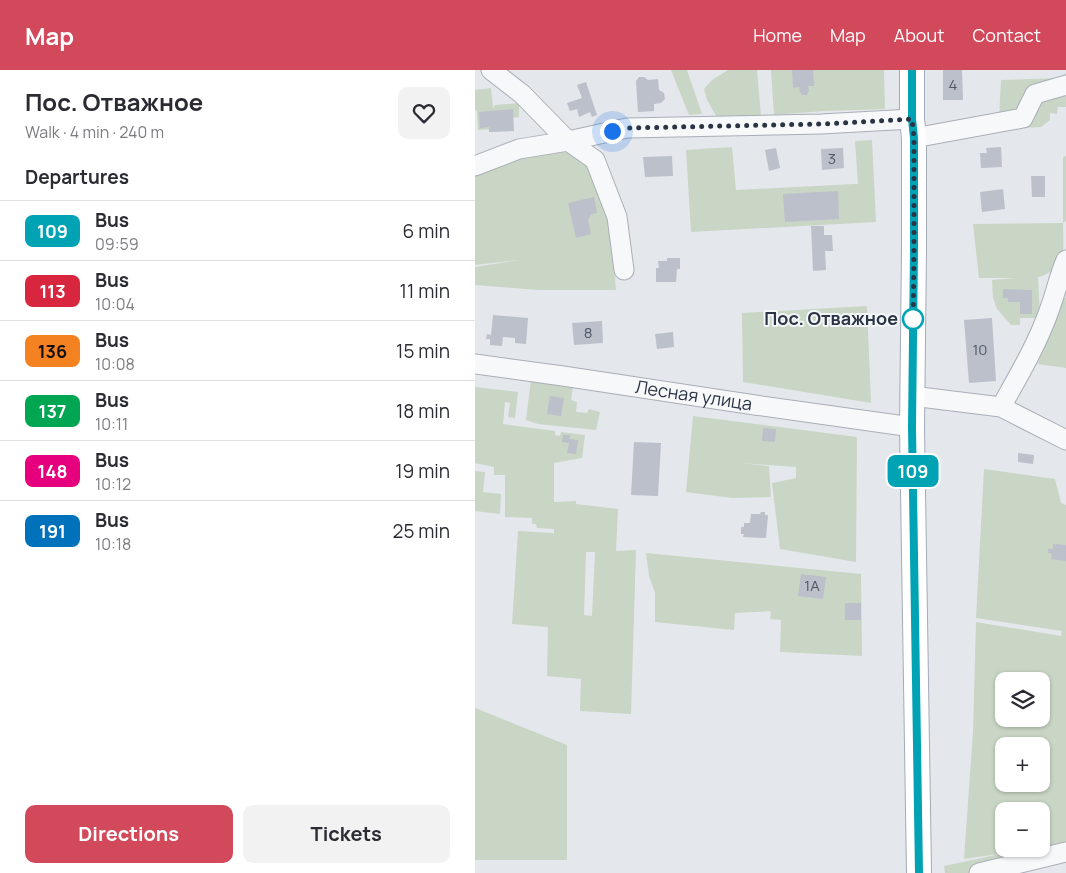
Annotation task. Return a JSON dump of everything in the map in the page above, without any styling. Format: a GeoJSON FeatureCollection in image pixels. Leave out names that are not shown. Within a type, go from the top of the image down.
{"type":"FeatureCollection","features":[{"type":"Feature","properties":{"kind":"main road"},"geometry":{"type":"LineString","coordinates":[[912,70],[914,250],[912,427],[919,873]]}},
{"type":"Feature","properties":{"kind":"street"},"geometry":{"type":"LineString","coordinates":[[491,70],[522,94],[568,141],[595,160],[617,217],[624,270]]}},
{"type":"Feature","properties":{"kind":"street"},"geometry":{"type":"LineString","coordinates":[[475,166],[519,149],[627,128],[821,124],[913,128],[1023,118],[1035,94],[1066,85]]}},
{"type":"Feature","properties":{"kind":"street"},"geometry":{"type":"LineString","coordinates":[[1001,407],[1033,349],[1050,308],[1060,272],[1066,260]]}},
{"type":"Feature","properties":{"kind":"street","name":"Лесная улица"},"geometry":{"type":"LineString","coordinates":[[475,364],[912,427]]}},
{"type":"Feature","properties":{"kind":"street"},"geometry":{"type":"LineString","coordinates":[[912,396],[1001,407],[1066,440]]}},
{"type":"Feature","properties":{"kind":"street"},"geometry":{"type":"LineString","coordinates":[[979,873],[1066,852]]}},
{"type":"Feature","properties":{"kind":"green space"},"geometry":{"type":"Polygon","coordinates":[[[671,70],[687,70],[702,114],[689,115],[671,70]]]}},
{"type":"Feature","properties":{"kind":"green space"},"geometry":{"type":"Polygon","coordinates":[[[728,70],[757,70],[761,116],[718,119],[707,100],[704,89],[712,80],[728,70]]]}},
{"type":"Feature","properties":{"kind":"green space"},"geometry":{"type":"Polygon","coordinates":[[[771,70],[884,70],[885,109],[774,115],[771,70]]]}},
{"type":"Feature","properties":{"kind":"green space"},"geometry":{"type":"Polygon","coordinates":[[[1066,73],[1066,107],[1058,107],[1057,114],[1050,113],[1050,120],[1041,127],[1024,128],[1024,119],[999,119],[1001,80],[1061,78],[1066,73]]]}},
{"type":"Feature","properties":{"kind":"green space"},"geometry":{"type":"Polygon","coordinates":[[[491,88],[493,108],[495,105],[519,103],[519,117],[496,119],[497,132],[494,132],[494,129],[478,130],[477,111],[475,110],[475,90],[491,88]]]}},
{"type":"Feature","properties":{"kind":"green space"},"geometry":{"type":"Polygon","coordinates":[[[872,140],[876,222],[691,232],[686,150],[732,147],[736,190],[858,184],[855,141],[872,140]]]}},
{"type":"Feature","properties":{"kind":"green space"},"geometry":{"type":"Polygon","coordinates":[[[582,145],[614,214],[612,238],[616,290],[538,290],[475,285],[475,267],[519,260],[475,265],[475,168],[582,145]]]}},
{"type":"Feature","properties":{"kind":"green space"},"geometry":{"type":"Polygon","coordinates":[[[1066,156],[1066,221],[1063,223],[1063,157],[1066,156]]]}},
{"type":"Feature","properties":{"kind":"green space"},"geometry":{"type":"Polygon","coordinates":[[[1063,223],[1063,249],[1060,261],[1051,271],[1038,277],[1040,318],[1020,318],[1020,325],[1011,325],[997,309],[993,298],[992,280],[1016,278],[979,278],[973,224],[1063,223]]]}},
{"type":"Feature","properties":{"kind":"green space"},"geometry":{"type":"Polygon","coordinates":[[[1051,298],[1066,298],[1066,368],[1038,364],[1048,329],[1051,298]]]}},
{"type":"Feature","properties":{"kind":"green space"},"geometry":{"type":"Polygon","coordinates":[[[867,306],[871,403],[743,382],[742,313],[867,306]]]}},
{"type":"Feature","properties":{"kind":"green space"},"geometry":{"type":"Polygon","coordinates":[[[531,379],[573,386],[571,400],[577,402],[576,412],[587,413],[589,409],[600,412],[596,430],[538,424],[526,420],[531,379]]]}},
{"type":"Feature","properties":{"kind":"green space"},"geometry":{"type":"Polygon","coordinates":[[[475,387],[518,392],[515,418],[508,417],[510,403],[505,402],[503,424],[555,431],[555,435],[560,436],[561,432],[585,435],[582,458],[554,463],[554,502],[576,501],[576,504],[618,509],[616,551],[636,550],[631,714],[580,711],[581,679],[547,676],[548,627],[512,624],[518,531],[553,533],[554,535],[554,529],[537,528],[536,524],[532,524],[532,518],[505,517],[505,475],[494,475],[494,467],[475,463],[475,387]],[[586,552],[584,615],[592,616],[595,552],[586,552]]]}},
{"type":"Feature","properties":{"kind":"green space"},"geometry":{"type":"Polygon","coordinates":[[[693,416],[857,437],[856,562],[780,549],[772,483],[796,478],[796,467],[740,463],[769,466],[771,497],[732,498],[686,492],[693,416]]]}},
{"type":"Feature","properties":{"kind":"green space"},"geometry":{"type":"Polygon","coordinates":[[[984,469],[1055,479],[1061,503],[1066,505],[1066,854],[973,873],[945,873],[944,866],[995,855],[995,857],[1050,857],[1050,802],[995,802],[995,854],[964,859],[973,732],[976,622],[1061,636],[1062,631],[976,618],[984,469]]]}},
{"type":"Feature","properties":{"kind":"green space"},"geometry":{"type":"Polygon","coordinates":[[[475,471],[485,472],[483,492],[501,494],[500,514],[475,511],[475,471]]]}},
{"type":"Feature","properties":{"kind":"green space"},"geometry":{"type":"Polygon","coordinates":[[[646,553],[861,574],[862,656],[780,652],[781,620],[770,619],[771,611],[735,613],[734,630],[655,622],[655,593],[649,576],[646,553]]]}},
{"type":"Feature","properties":{"kind":"green space"},"geometry":{"type":"Polygon","coordinates":[[[475,708],[567,745],[567,860],[475,860],[475,708]]]}},
{"type":"Feature","properties":{"kind":"building"},"geometry":{"type":"Polygon","coordinates":[[[792,70],[813,70],[814,86],[808,86],[809,91],[807,95],[802,95],[799,87],[793,88],[792,70]]]}},
{"type":"Feature","properties":{"kind":"building"},"geometry":{"type":"Polygon","coordinates":[[[943,70],[962,70],[963,100],[943,100],[943,70]]]}},
{"type":"Feature","properties":{"kind":"building"},"geometry":{"type":"Polygon","coordinates":[[[639,77],[644,77],[648,80],[658,79],[659,90],[664,93],[665,99],[661,103],[654,104],[654,111],[638,112],[636,81],[639,77]]]}},
{"type":"Feature","properties":{"kind":"building"},"geometry":{"type":"Polygon","coordinates":[[[586,82],[597,115],[592,117],[590,112],[579,117],[577,109],[570,111],[567,103],[582,98],[577,85],[586,82]]]}},
{"type":"Feature","properties":{"kind":"building"},"geometry":{"type":"Polygon","coordinates":[[[513,109],[514,131],[489,132],[489,127],[480,128],[479,112],[513,109]]]}},
{"type":"Feature","properties":{"kind":"building"},"geometry":{"type":"Polygon","coordinates":[[[1001,147],[1002,167],[981,168],[980,153],[987,153],[986,148],[1001,147]]]}},
{"type":"Feature","properties":{"kind":"building"},"geometry":{"type":"Polygon","coordinates":[[[776,148],[780,168],[769,171],[765,150],[776,148]]]}},
{"type":"Feature","properties":{"kind":"building"},"geometry":{"type":"Polygon","coordinates":[[[843,148],[844,168],[822,170],[821,149],[843,148]]]}},
{"type":"Feature","properties":{"kind":"building"},"geometry":{"type":"Polygon","coordinates":[[[672,156],[673,176],[645,177],[643,157],[672,156]]]}},
{"type":"Feature","properties":{"kind":"building"},"geometry":{"type":"Polygon","coordinates":[[[1031,176],[1045,176],[1045,197],[1032,197],[1031,176]]]}},
{"type":"Feature","properties":{"kind":"building"},"geometry":{"type":"Polygon","coordinates":[[[1003,189],[1005,209],[982,212],[980,192],[1003,189]]]}},
{"type":"Feature","properties":{"kind":"building"},"geometry":{"type":"Polygon","coordinates":[[[838,191],[839,219],[785,222],[783,194],[838,191]]]}},
{"type":"Feature","properties":{"kind":"building"},"geometry":{"type":"Polygon","coordinates":[[[594,197],[597,213],[591,214],[588,220],[591,234],[576,238],[568,203],[594,197]]]}},
{"type":"Feature","properties":{"kind":"building"},"geometry":{"type":"Polygon","coordinates":[[[811,226],[824,226],[824,235],[832,235],[833,251],[825,251],[826,270],[813,271],[811,226]]]}},
{"type":"Feature","properties":{"kind":"building"},"geometry":{"type":"Polygon","coordinates":[[[667,258],[680,258],[680,269],[677,269],[676,282],[656,282],[656,268],[659,268],[658,261],[667,261],[667,258]]]}},
{"type":"Feature","properties":{"kind":"building"},"geometry":{"type":"Polygon","coordinates":[[[1003,289],[1032,290],[1032,314],[1020,314],[1020,302],[1008,302],[1008,298],[1003,298],[1003,289]]]}},
{"type":"Feature","properties":{"kind":"building"},"geometry":{"type":"Polygon","coordinates":[[[493,315],[528,318],[526,344],[515,343],[515,338],[503,337],[502,346],[490,345],[490,339],[486,339],[487,334],[491,335],[493,315]]]}},
{"type":"Feature","properties":{"kind":"building"},"geometry":{"type":"Polygon","coordinates":[[[992,318],[996,381],[969,383],[964,320],[992,318]]]}},
{"type":"Feature","properties":{"kind":"building"},"geometry":{"type":"Polygon","coordinates":[[[602,321],[603,343],[574,345],[572,323],[602,321]]]}},
{"type":"Feature","properties":{"kind":"building"},"geometry":{"type":"Polygon","coordinates":[[[673,332],[674,347],[657,349],[655,334],[673,332]]]}},
{"type":"Feature","properties":{"kind":"building"},"geometry":{"type":"Polygon","coordinates":[[[550,396],[564,398],[561,416],[547,414],[550,396]]]}},
{"type":"Feature","properties":{"kind":"building"},"geometry":{"type":"Polygon","coordinates":[[[763,428],[776,429],[775,442],[762,441],[763,428]]]}},
{"type":"Feature","properties":{"kind":"building"},"geometry":{"type":"Polygon","coordinates":[[[563,435],[570,435],[569,439],[578,440],[576,454],[567,453],[569,443],[562,442],[563,435]]]}},
{"type":"Feature","properties":{"kind":"building"},"geometry":{"type":"Polygon","coordinates":[[[634,442],[661,443],[658,496],[631,495],[634,442]]]}},
{"type":"Feature","properties":{"kind":"building"},"geometry":{"type":"Polygon","coordinates":[[[1018,453],[1034,455],[1033,464],[1018,462],[1018,453]]]}},
{"type":"Feature","properties":{"kind":"building"},"geometry":{"type":"Polygon","coordinates":[[[765,512],[765,515],[768,515],[766,538],[743,537],[744,534],[741,534],[741,527],[744,527],[744,523],[750,523],[751,514],[760,514],[765,512]]]}},
{"type":"Feature","properties":{"kind":"building"},"geometry":{"type":"Polygon","coordinates":[[[1053,544],[1066,545],[1066,561],[1051,559],[1052,554],[1048,553],[1048,549],[1053,549],[1053,544]]]}},
{"type":"Feature","properties":{"kind":"building"},"geometry":{"type":"Polygon","coordinates":[[[801,574],[826,577],[823,599],[798,596],[801,574]]]}},
{"type":"Feature","properties":{"kind":"building"},"geometry":{"type":"Polygon","coordinates":[[[845,603],[861,603],[861,620],[845,620],[845,603]]]}},
{"type":"Feature","properties":{"kind":"bus line","name":"109"},"geometry":{"type":"LineString","coordinates":[[912,70],[914,250],[912,427],[919,873]]}},
{"type":"Feature","properties":{"kind":"place","name":"Пос. Отважное"},"geometry":{"type":"Point","coordinates":[913,319]}},
{"type":"Feature","properties":{"kind":"route"},"geometry":{"type":"LineString","coordinates":[[612,131],[627,128],[821,124],[912,119],[914,138],[913,323],[913,319]]}}]}
